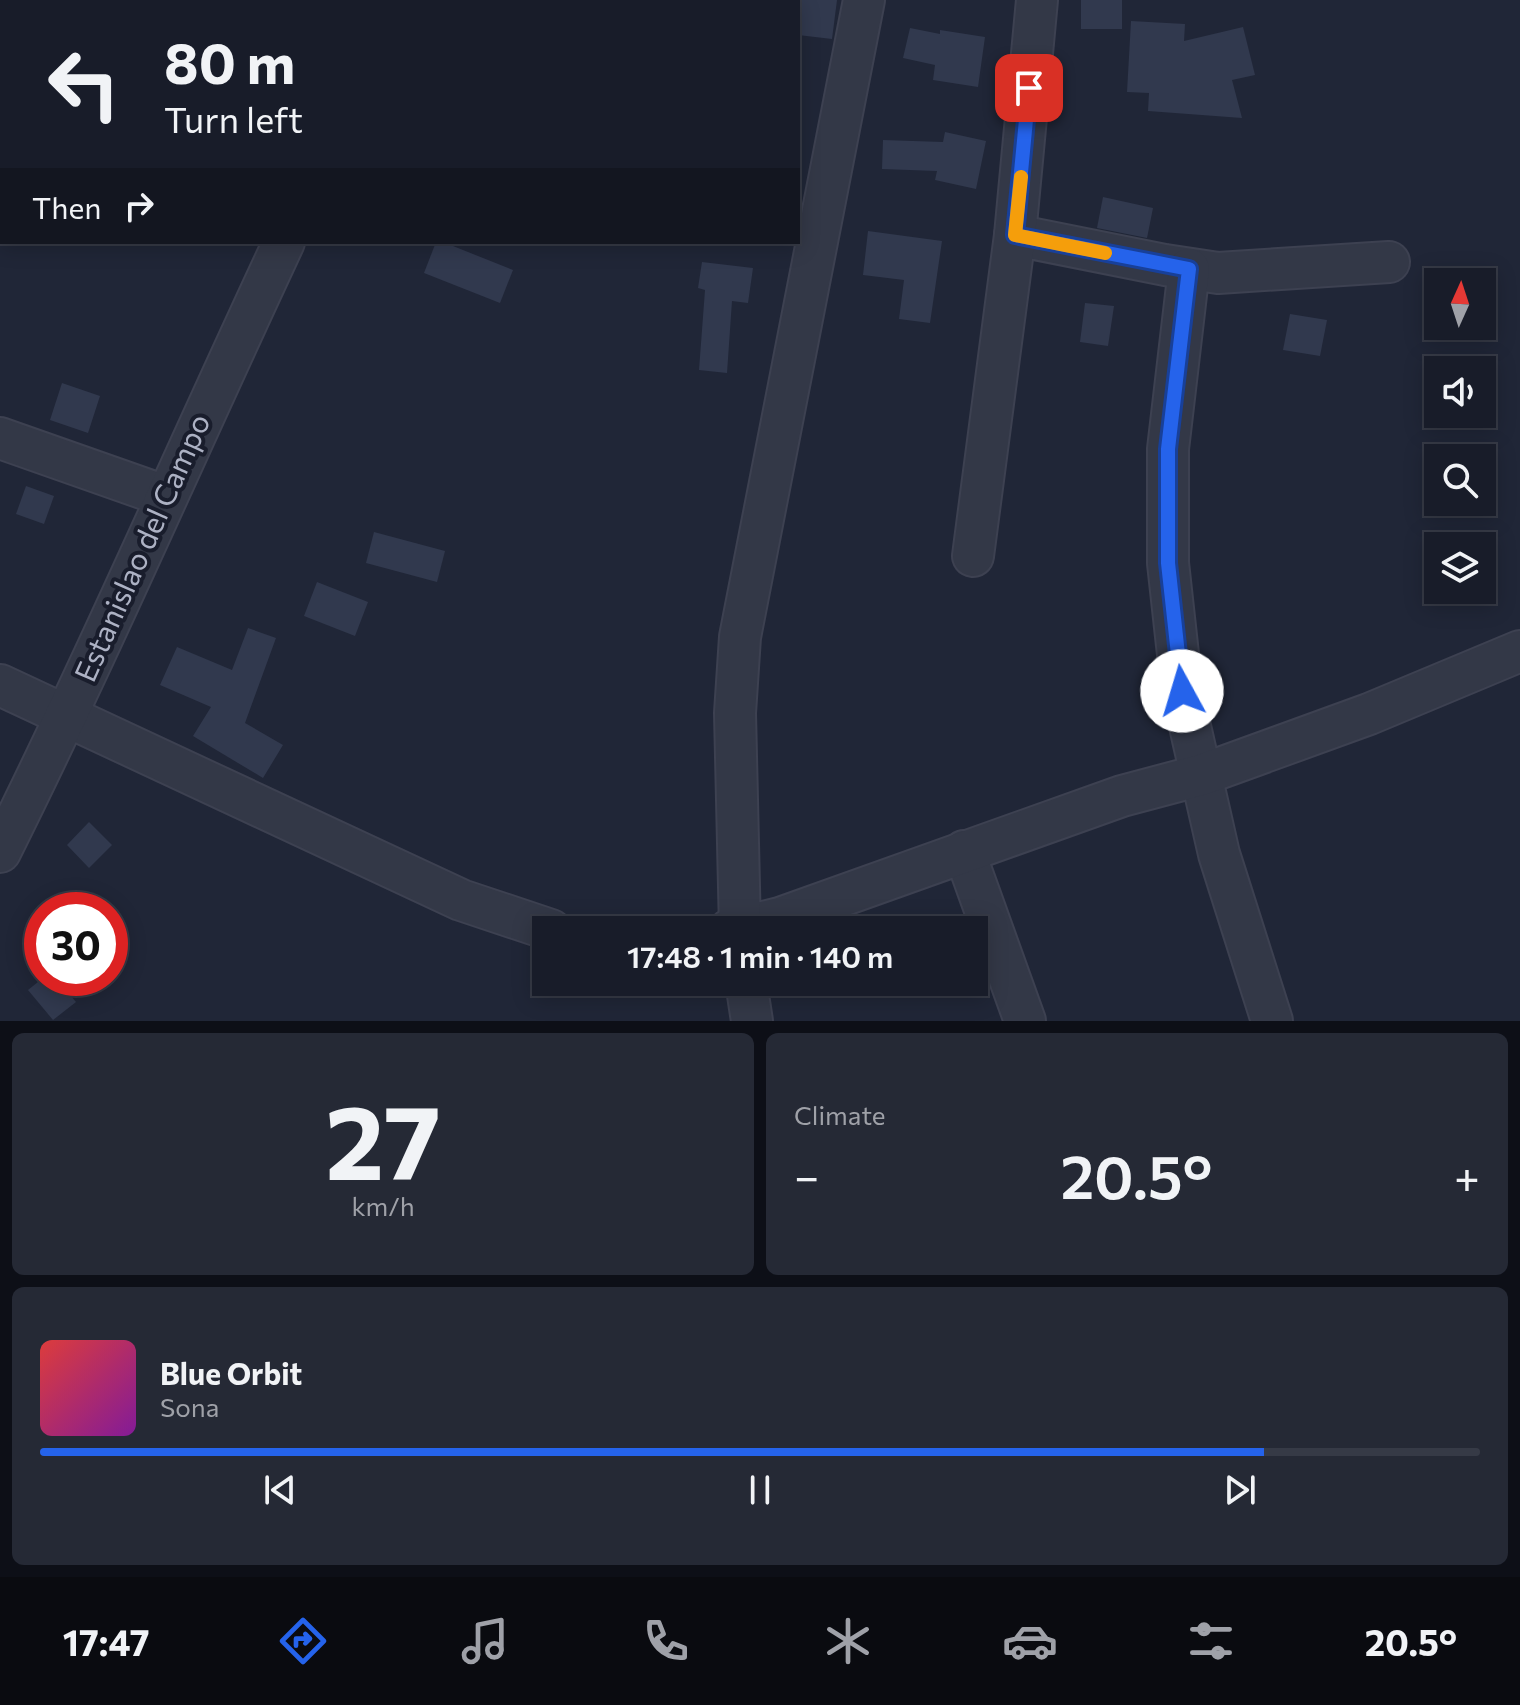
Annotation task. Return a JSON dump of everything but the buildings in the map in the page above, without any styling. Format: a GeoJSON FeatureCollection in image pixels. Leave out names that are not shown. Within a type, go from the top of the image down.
{"type":"FeatureCollection","features":[{"type":"Feature","properties":{"kind":"street"},"geometry":{"type":"LineString","coordinates":[[736,916],[735,713],[740,637],[864,0]]}},
{"type":"Feature","properties":{"kind":"street"},"geometry":{"type":"LineString","coordinates":[[973,556],[1015,235],[1037,0]]}},
{"type":"Feature","properties":{"kind":"street"},"geometry":{"type":"LineString","coordinates":[[1015,235],[1218,273],[1389,262]]}},
{"type":"Feature","properties":{"kind":"street","name":"Estanislao del Campo"},"geometry":{"type":"LineString","coordinates":[[0,852],[68,715],[165,496],[283,244]]}},
{"type":"Feature","properties":{"kind":"street"},"geometry":{"type":"LineString","coordinates":[[1189,269],[1168,449],[1168,563],[1182,691],[1219,854],[1272,1021]]}},
{"type":"Feature","properties":{"kind":"street"},"geometry":{"type":"LineString","coordinates":[[0,438],[165,496]]}},
{"type":"Feature","properties":{"kind":"street"},"geometry":{"type":"LineString","coordinates":[[785,916],[1122,796],[1201,775],[1369,714],[1520,651]]}},
{"type":"Feature","properties":{"kind":"street"},"geometry":{"type":"LineString","coordinates":[[0,685],[461,900],[532,924]]}},
{"type":"Feature","properties":{"kind":"street"},"geometry":{"type":"LineString","coordinates":[[964,851],[1025,1021]]}},
{"type":"Feature","properties":{"kind":"street"},"geometry":{"type":"LineString","coordinates":[[748,996],[752,1021]]}},
{"type":"Feature","properties":{"kind":"slow traffic"},"geometry":{"type":"LineString","coordinates":[[1021,177],[1015,235],[1105,253]]}},
{"type":"Feature","properties":{"kind":"route"},"geometry":{"type":"LineString","coordinates":[[1029,88],[1015,235],[1189,269],[1168,449],[1168,563],[1182,691]]}}]}
